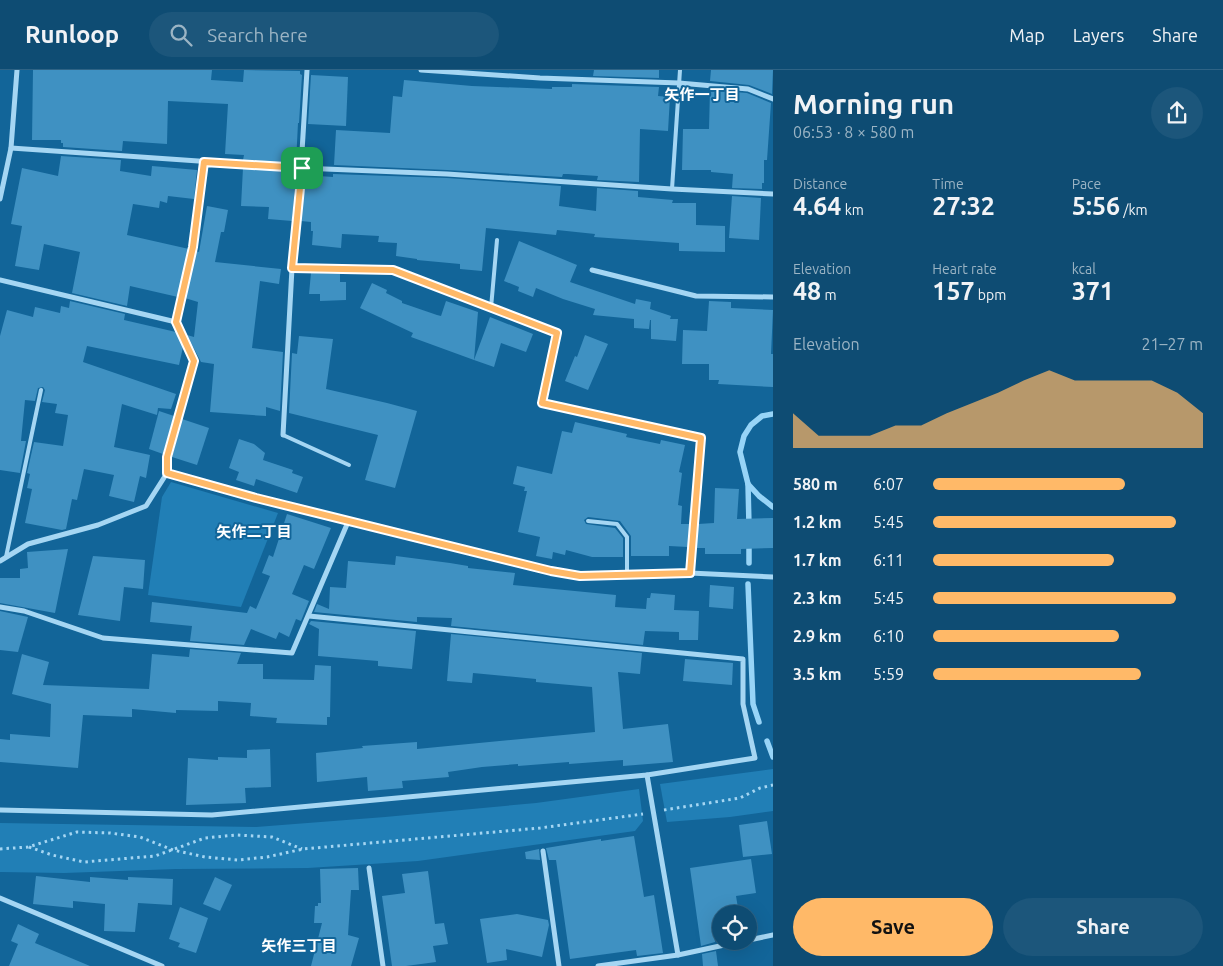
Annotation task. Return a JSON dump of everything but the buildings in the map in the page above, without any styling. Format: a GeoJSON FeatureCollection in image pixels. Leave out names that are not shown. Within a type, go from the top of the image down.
{"type":"FeatureCollection","features":[{"type":"Feature","properties":{"kind":"street"},"geometry":{"type":"LineString","coordinates":[[0,200],[11,148],[17,70]]}},
{"type":"Feature","properties":{"kind":"street"},"geometry":{"type":"LineString","coordinates":[[283,435],[292,268],[302,168],[307,70]]}},
{"type":"Feature","properties":{"kind":"street"},"geometry":{"type":"LineString","coordinates":[[421,70],[540,78],[679,83],[748,89],[773,99]]}},
{"type":"Feature","properties":{"kind":"street"},"geometry":{"type":"LineString","coordinates":[[11,148],[302,168],[447,174],[773,194]]}},
{"type":"Feature","properties":{"kind":"street"},"geometry":{"type":"LineString","coordinates":[[292,268],[393,270],[557,333],[542,403],[701,438],[690,573]]}},
{"type":"Feature","properties":{"kind":"street"},"geometry":{"type":"LineString","coordinates":[[592,270],[696,296],[773,297]]}},
{"type":"Feature","properties":{"kind":"street"},"geometry":{"type":"LineString","coordinates":[[0,280],[176,322],[194,361],[167,457],[167,473],[146,506],[98,526],[28,544],[0,561]]}},
{"type":"Feature","properties":{"kind":"street"},"geometry":{"type":"LineString","coordinates":[[167,473],[348,522],[551,571],[580,576],[690,573],[773,577]]}},
{"type":"Feature","properties":{"kind":"street"},"geometry":{"type":"LineString","coordinates":[[0,607],[24,611],[103,638],[292,653],[348,522]]}},
{"type":"Feature","properties":{"kind":"street"},"geometry":{"type":"LineString","coordinates":[[0,810],[212,815],[647,775],[755,758],[743,704],[743,659],[309,616]]}},
{"type":"Feature","properties":{"kind":"street"},"geometry":{"type":"LineString","coordinates":[[647,775],[678,955]]}},
{"type":"Feature","properties":{"kind":"street"},"geometry":{"type":"LineString","coordinates":[[543,852],[559,966]]}},
{"type":"Feature","properties":{"kind":"street"},"geometry":{"type":"LineString","coordinates":[[369,868],[383,966]]}},
{"type":"Feature","properties":{"kind":"street"},"geometry":{"type":"LineString","coordinates":[[0,898],[162,966]]}},
{"type":"Feature","properties":{"kind":"street"},"geometry":{"type":"LineString","coordinates":[[757,938],[773,935]]}},
{"type":"Feature","properties":{"kind":"street"},"geometry":{"type":"LineString","coordinates":[[598,966],[678,955],[712,948]]}},
{"type":"Feature","properties":{"kind":"lane"},"geometry":{"type":"LineString","coordinates":[[672,189],[680,70]]}},
{"type":"Feature","properties":{"kind":"lane"},"geometry":{"type":"LineString","coordinates":[[176,322],[193,247],[204,162]]}},
{"type":"Feature","properties":{"kind":"lane"},"geometry":{"type":"LineString","coordinates":[[491,308],[497,240]]}},
{"type":"Feature","properties":{"kind":"lane"},"geometry":{"type":"LineString","coordinates":[[6,557],[41,390]]}},
{"type":"Feature","properties":{"kind":"lane"},"geometry":{"type":"LineString","coordinates":[[283,435],[349,465]]}},
{"type":"Feature","properties":{"kind":"lane"},"geometry":{"type":"LineString","coordinates":[[588,521],[617,524],[628,538],[627,575]]}},
{"type":"Feature","properties":{"kind":"path"},"geometry":{"type":"LineString","coordinates":[[0,849],[28,847],[77,832],[102,833],[140,837],[173,850],[205,857],[238,860],[267,857],[303,849],[540,828],[740,798],[760,788],[773,785]]}},
{"type":"Feature","properties":{"kind":"path"},"geometry":{"type":"LineString","coordinates":[[28,847],[52,855],[84,862],[155,856],[205,838],[236,835],[272,837],[303,849]]}},
{"type":"Feature","properties":{"kind":"shaded area"},"geometry":{"type":"Polygon","coordinates":[[[171,482],[278,513],[241,607],[148,595],[162,497],[171,482]]]}},
{"type":"Feature","properties":{"kind":"shaded area"},"geometry":{"type":"Polygon","coordinates":[[[773,769],[773,811],[730,817],[667,822],[660,784],[773,769]]]}},
{"type":"Feature","properties":{"kind":"shaded area"},"geometry":{"type":"Polygon","coordinates":[[[639,789],[643,821],[635,831],[418,861],[308,868],[176,869],[64,873],[0,872],[0,823],[256,827],[536,803],[639,789]]]}},
{"type":"Feature","properties":{"kind":"waterway"},"geometry":{"type":"LineString","coordinates":[[773,414],[762,416],[751,425],[744,436],[740,452],[748,484],[773,507]]}},
{"type":"Feature","properties":{"kind":"waterway"},"geometry":{"type":"LineString","coordinates":[[748,484],[749,526]]}},
{"type":"Feature","properties":{"kind":"waterway"},"geometry":{"type":"LineString","coordinates":[[749,543],[749,563]]}},
{"type":"Feature","properties":{"kind":"waterway"},"geometry":{"type":"LineString","coordinates":[[748,584],[753,704],[759,722]]}},
{"type":"Feature","properties":{"kind":"waterway"},"geometry":{"type":"LineString","coordinates":[[767,741],[773,757]]}},
{"type":"Feature","properties":{"kind":"district","name":"矢作一丁目"},"geometry":{"type":"Point","coordinates":[702,94]}},
{"type":"Feature","properties":{"kind":"district","name":"矢作二丁目"},"geometry":{"type":"Point","coordinates":[254,531]}},
{"type":"Feature","properties":{"kind":"district","name":"矢作三丁目"},"geometry":{"type":"Point","coordinates":[299,945]}},
{"type":"Feature","properties":{"kind":"route"},"geometry":{"type":"LineString","coordinates":[[204,162],[302,168],[292,268],[393,270],[557,333],[542,403],[701,438],[690,573],[580,576],[551,571],[348,522],[167,473],[167,457],[194,361],[176,322],[193,247],[204,162]]}}]}
